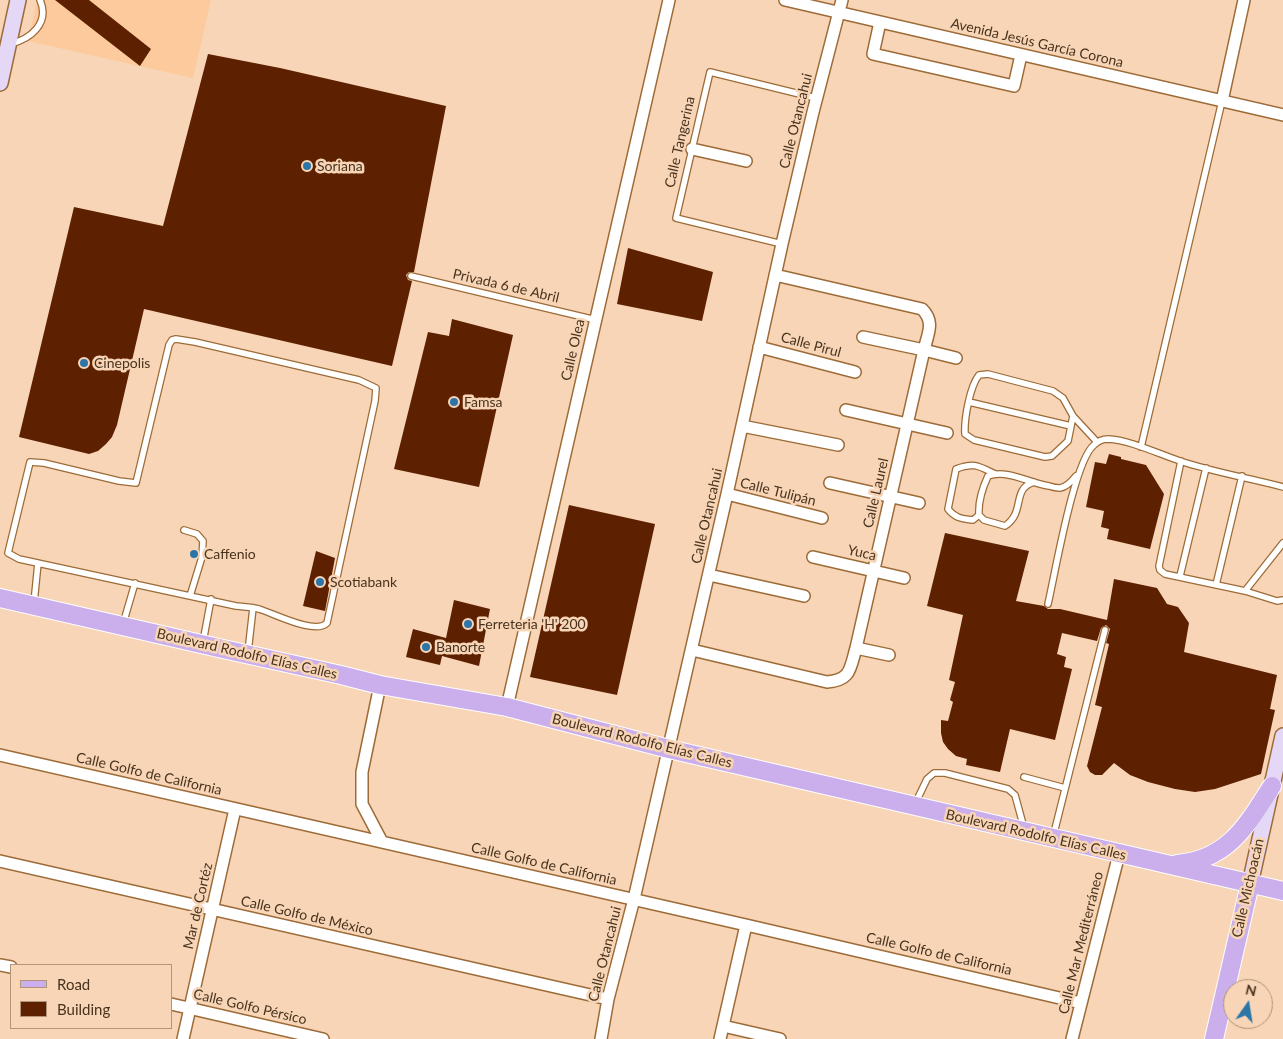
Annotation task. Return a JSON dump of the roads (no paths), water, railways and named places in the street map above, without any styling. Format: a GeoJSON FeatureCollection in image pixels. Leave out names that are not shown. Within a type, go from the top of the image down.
{"type":"FeatureCollection","features":[{"type":"Feature","properties":{"kind":"main road"},"geometry":{"type":"LineString","coordinates":[[0,83],[18,0]]}},
{"type":"Feature","properties":{"kind":"main road","name":"Boulevard Rodolfo Elías Calles"},"geometry":{"type":"LineString","coordinates":[[0,598],[248,655],[340,674],[380,685],[508,707],[669,749],[1283,892]]}},
{"type":"Feature","properties":{"kind":"main road","name":"Calle Michoacán"},"geometry":{"type":"LineString","coordinates":[[1214,1039],[1277,775],[1283,736]]}},
{"type":"Feature","properties":{"kind":"main road"},"geometry":{"type":"LineString","coordinates":[[1164,864],[1188,863],[1222,849],[1242,832],[1277,775]]}},
{"type":"Feature","properties":{"kind":"street","name":"Calle Olea"},"geometry":{"type":"LineString","coordinates":[[508,707],[669,0]]}},
{"type":"Feature","properties":{"kind":"street","name":"Avenida Jesús García Corona"},"geometry":{"type":"LineString","coordinates":[[785,0],[1283,115]]}},
{"type":"Feature","properties":{"kind":"street","name":"Calle Otancahui"},"geometry":{"type":"LineString","coordinates":[[601,1039],[608,999],[634,899],[728,494],[782,244],[816,98],[842,0]]}},
{"type":"Feature","properties":{"kind":"street"},"geometry":{"type":"LineString","coordinates":[[1222,101],[1244,0]]}},
{"type":"Feature","properties":{"kind":"street"},"geometry":{"type":"LineString","coordinates":[[880,22],[873,54],[1014,86],[1021,54]]}},
{"type":"Feature","properties":{"kind":"street"},"geometry":{"type":"LineString","coordinates":[[692,149],[746,161]]}},
{"type":"Feature","properties":{"kind":"street","name":"Calle Laurel"},"geometry":{"type":"LineString","coordinates":[[692,650],[827,682],[838,681],[844,677],[849,671],[856,648],[908,423],[930,321],[928,314],[922,309],[775,275]]}},
{"type":"Feature","properties":{"kind":"street"},"geometry":{"type":"LineString","coordinates":[[863,337],[956,358]]}},
{"type":"Feature","properties":{"kind":"street","name":"Calle Pirul"},"geometry":{"type":"LineString","coordinates":[[759,347],[855,372]]}},
{"type":"Feature","properties":{"kind":"street"},"geometry":{"type":"LineString","coordinates":[[846,410],[947,433]]}},
{"type":"Feature","properties":{"kind":"street"},"geometry":{"type":"LineString","coordinates":[[742,426],[838,445]]}},
{"type":"Feature","properties":{"kind":"street"},"geometry":{"type":"LineString","coordinates":[[830,483],[919,503]]}},
{"type":"Feature","properties":{"kind":"street","name":"Calle Tulipán"},"geometry":{"type":"LineString","coordinates":[[728,494],[822,518]]}},
{"type":"Feature","properties":{"kind":"street","name":"Yuca"},"geometry":{"type":"LineString","coordinates":[[813,557],[904,578]]}},
{"type":"Feature","properties":{"kind":"street"},"geometry":{"type":"LineString","coordinates":[[709,575],[804,596]]}},
{"type":"Feature","properties":{"kind":"street"},"geometry":{"type":"LineString","coordinates":[[856,648],[889,655]]}},
{"type":"Feature","properties":{"kind":"street"},"geometry":{"type":"LineString","coordinates":[[380,685],[362,772],[362,804],[382,842]]}},
{"type":"Feature","properties":{"kind":"street","name":"Calle Golfo de California"},"geometry":{"type":"LineString","coordinates":[[0,755],[1081,1003]]}},
{"type":"Feature","properties":{"kind":"street","name":"Mar de Cortéz"},"geometry":{"type":"LineString","coordinates":[[183,1039],[235,809]]}},
{"type":"Feature","properties":{"kind":"street","name":"Calle Mar Mediterráneo"},"geometry":{"type":"LineString","coordinates":[[1072,1039],[1119,854]]}},
{"type":"Feature","properties":{"kind":"street","name":"Calle Golfo de México"},"geometry":{"type":"LineString","coordinates":[[0,862],[608,999]]}},
{"type":"Feature","properties":{"kind":"street"},"geometry":{"type":"LineString","coordinates":[[720,1039],[746,925]]}},
{"type":"Feature","properties":{"kind":"street","name":"Calle Golfo Pérsico"},"geometry":{"type":"LineString","coordinates":[[172,1004],[323,1039]]}},
{"type":"Feature","properties":{"kind":"street"},"geometry":{"type":"LineString","coordinates":[[723,1026],[780,1039]]}},
{"type":"Feature","properties":{"kind":"lane"},"geometry":{"type":"LineString","coordinates":[[8,44],[29,37],[36,30],[43,10],[40,0]]}},
{"type":"Feature","properties":{"kind":"lane","name":"Calle Tangerina"},"geometry":{"type":"LineString","coordinates":[[782,244],[676,218],[692,149],[710,72],[816,98]]}},
{"type":"Feature","properties":{"kind":"lane"},"geometry":{"type":"LineString","coordinates":[[1141,447],[1222,101]]}},
{"type":"Feature","properties":{"kind":"lane","name":"Privada 6 de Abril"},"geometry":{"type":"LineString","coordinates":[[411,276],[596,320]]}},
{"type":"Feature","properties":{"kind":"lane"},"geometry":{"type":"LineString","coordinates":[[172,340],[195,342],[368,383],[377,390],[327,622],[318,628],[313,627],[253,608],[236,606],[135,583],[18,559],[8,553],[29,462],[44,463],[119,481],[136,483],[168,345],[172,340]]}},
{"type":"Feature","properties":{"kind":"lane"},"geometry":{"type":"LineString","coordinates":[[1073,416],[1068,441],[1052,456],[1045,457],[974,440],[966,434],[964,425],[974,381],[979,375],[988,374],[1053,391],[1063,398],[1073,416],[1098,442]]}},
{"type":"Feature","properties":{"kind":"lane"},"geometry":{"type":"LineString","coordinates":[[969,402],[1071,426]]}},
{"type":"Feature","properties":{"kind":"lane"},"geometry":{"type":"LineString","coordinates":[[1048,604],[1079,472],[1088,452],[1098,442],[1108,439],[1141,447],[1181,461],[1283,487]]}},
{"type":"Feature","properties":{"kind":"lane"},"geometry":{"type":"LineString","coordinates":[[1181,461],[1159,566],[1162,572],[1245,591],[1278,601],[1283,600]]}},
{"type":"Feature","properties":{"kind":"lane"},"geometry":{"type":"LineString","coordinates":[[979,515],[973,520],[961,519],[953,515],[948,509],[956,469],[972,464],[979,465],[995,474]]}},
{"type":"Feature","properties":{"kind":"lane"},"geometry":{"type":"LineString","coordinates":[[1180,576],[1206,468]]}},
{"type":"Feature","properties":{"kind":"lane"},"geometry":{"type":"LineString","coordinates":[[1034,482],[1027,484],[1022,490],[1017,514],[1005,526],[984,520],[979,515],[978,505],[982,488],[988,476],[1005,474],[1061,488],[1070,483],[1079,472]]}},
{"type":"Feature","properties":{"kind":"lane"},"geometry":{"type":"LineString","coordinates":[[1216,585],[1242,476]]}},
{"type":"Feature","properties":{"kind":"lane"},"geometry":{"type":"LineString","coordinates":[[184,530],[196,534],[203,541],[202,557],[190,596]]}},
{"type":"Feature","properties":{"kind":"lane"},"geometry":{"type":"LineString","coordinates":[[1245,591],[1283,543]]}},
{"type":"Feature","properties":{"kind":"lane"},"geometry":{"type":"LineString","coordinates":[[34,605],[38,563]]}},
{"type":"Feature","properties":{"kind":"lane"},"geometry":{"type":"LineString","coordinates":[[123,626],[135,583]]}},
{"type":"Feature","properties":{"kind":"lane"},"geometry":{"type":"LineString","coordinates":[[202,644],[211,600]]}},
{"type":"Feature","properties":{"kind":"lane"},"geometry":{"type":"LineString","coordinates":[[248,655],[253,608]]}},
{"type":"Feature","properties":{"kind":"lane"},"geometry":{"type":"LineString","coordinates":[[1052,839],[1105,630]]}},
{"type":"Feature","properties":{"kind":"lane"},"geometry":{"type":"LineString","coordinates":[[914,806],[927,779],[934,774],[945,773],[1008,789],[1015,795],[1025,832]]}},
{"type":"Feature","properties":{"kind":"lane"},"geometry":{"type":"LineString","coordinates":[[1024,777],[1065,788]]}},
{"type":"Feature","properties":{"kind":"place","name":"Soriana"},"geometry":{"type":"Point","coordinates":[307,166]}},
{"type":"Feature","properties":{"kind":"place","name":"Cinepolis"},"geometry":{"type":"Point","coordinates":[84,363]}},
{"type":"Feature","properties":{"kind":"place","name":"Famsa"},"geometry":{"type":"Point","coordinates":[454,402]}},
{"type":"Feature","properties":{"kind":"place","name":"Caffenio"},"geometry":{"type":"Point","coordinates":[194,554]}},
{"type":"Feature","properties":{"kind":"place","name":"Scotiabank"},"geometry":{"type":"Point","coordinates":[320,582]}},
{"type":"Feature","properties":{"kind":"place","name":"Ferreteria 'H' 200"},"geometry":{"type":"Point","coordinates":[468,624]}},
{"type":"Feature","properties":{"kind":"place","name":"Banorte"},"geometry":{"type":"Point","coordinates":[426,647]}}]}
